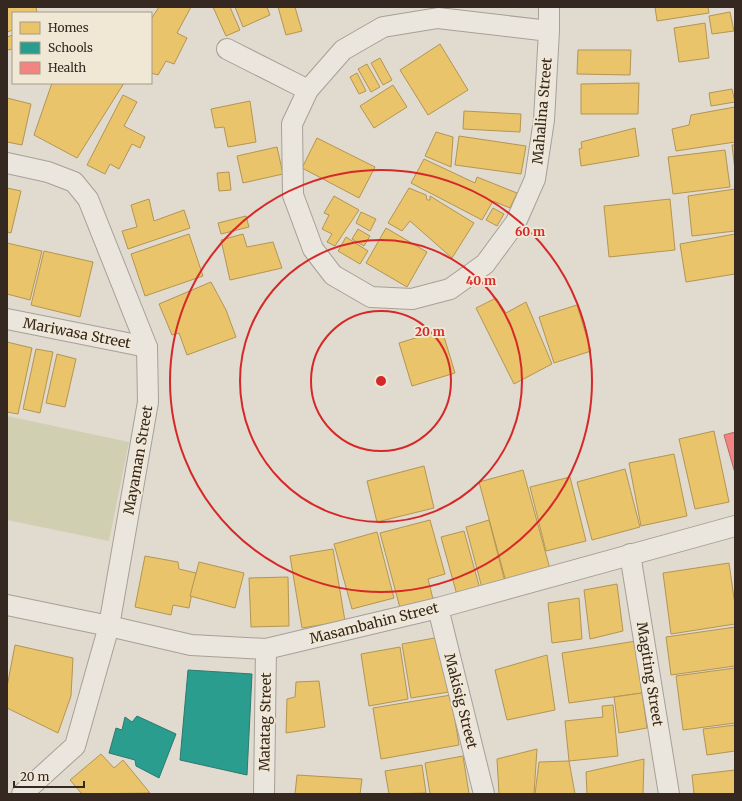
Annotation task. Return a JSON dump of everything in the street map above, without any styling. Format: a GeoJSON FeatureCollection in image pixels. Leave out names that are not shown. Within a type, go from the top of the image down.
{"type":"FeatureCollection","features":[{"type":"Feature","properties":{"kind":"street","name":"Mahalina Street"},"geometry":{"type":"LineString","coordinates":[[549,7],[549,31],[544,120],[536,179],[516,222],[485,264],[450,289],[412,299],[371,297],[333,275],[313,249],[293,195],[292,124],[308,90],[343,50],[382,27],[438,18],[549,31]]}},
{"type":"Feature","properties":{"kind":"street"},"geometry":{"type":"LineString","coordinates":[[227,49],[308,90]]}},
{"type":"Feature","properties":{"kind":"street","name":"Mayaman Street"},"geometry":{"type":"LineString","coordinates":[[7,163],[48,172],[74,182],[88,199],[148,347],[148,402],[109,626],[75,746],[22,794]]}},
{"type":"Feature","properties":{"kind":"street","name":"Mariwasa Street"},"geometry":{"type":"LineString","coordinates":[[7,319],[148,347]]}},
{"type":"Feature","properties":{"kind":"street","name":"Masambahin Street"},"geometry":{"type":"LineString","coordinates":[[7,605],[191,645],[266,650],[438,608],[735,526]]}},
{"type":"Feature","properties":{"kind":"street","name":"Magiting Street"},"geometry":{"type":"LineString","coordinates":[[630,554],[669,794]]}},
{"type":"Feature","properties":{"kind":"street","name":"Makisig Street"},"geometry":{"type":"LineString","coordinates":[[438,608],[484,794]]}},
{"type":"Feature","properties":{"kind":"street","name":"Matatag Street"},"geometry":{"type":"LineString","coordinates":[[264,794],[266,650]]}},
{"type":"Feature","properties":{"kind":"green space"},"geometry":{"type":"Polygon","coordinates":[[[7,416],[129,442],[109,541],[7,520],[7,416]]]}},
{"type":"Feature","properties":{"kind":"building: Homes"},"geometry":{"type":"Polygon","coordinates":[[[7,7],[36,7],[37,12],[12,12],[12,30],[7,32],[7,7]]]}},
{"type":"Feature","properties":{"kind":"building: Homes"},"geometry":{"type":"Polygon","coordinates":[[[159,7],[191,7],[177,33],[187,38],[174,64],[166,61],[158,75],[152,73],[152,18],[159,7]]]}},
{"type":"Feature","properties":{"kind":"building: Homes"},"geometry":{"type":"Polygon","coordinates":[[[213,7],[230,7],[240,30],[226,36],[213,7]]]}},
{"type":"Feature","properties":{"kind":"building: Homes"},"geometry":{"type":"Polygon","coordinates":[[[235,7],[267,7],[270,15],[243,27],[235,7]]]}},
{"type":"Feature","properties":{"kind":"building: Homes"},"geometry":{"type":"Polygon","coordinates":[[[278,7],[295,7],[302,31],[286,35],[278,7]]]}},
{"type":"Feature","properties":{"kind":"building: Homes"},"geometry":{"type":"Polygon","coordinates":[[[655,7],[708,7],[709,13],[657,21],[655,7]]]}},
{"type":"Feature","properties":{"kind":"building: Homes"},"geometry":{"type":"Polygon","coordinates":[[[730,12],[734,31],[712,34],[709,16],[730,12]]]}},
{"type":"Feature","properties":{"kind":"building: Homes"},"geometry":{"type":"Polygon","coordinates":[[[705,23],[709,58],[679,62],[674,28],[705,23]]]}},
{"type":"Feature","properties":{"kind":"building: Homes"},"geometry":{"type":"Polygon","coordinates":[[[12,35],[12,49],[7,50],[7,37],[12,35]]]}},
{"type":"Feature","properties":{"kind":"building: Homes"},"geometry":{"type":"Polygon","coordinates":[[[440,44],[468,90],[428,115],[400,70],[440,44]]]}},
{"type":"Feature","properties":{"kind":"building: Homes"},"geometry":{"type":"Polygon","coordinates":[[[578,50],[631,50],[630,75],[577,74],[578,50]]]}},
{"type":"Feature","properties":{"kind":"building: Homes"},"geometry":{"type":"Polygon","coordinates":[[[380,58],[392,80],[383,85],[371,63],[380,58]]]}},
{"type":"Feature","properties":{"kind":"building: Homes"},"geometry":{"type":"Polygon","coordinates":[[[367,64],[380,87],[371,92],[358,69],[367,64]]]}},
{"type":"Feature","properties":{"kind":"building: Homes"},"geometry":{"type":"Polygon","coordinates":[[[357,73],[366,91],[359,94],[350,77],[357,73]]]}},
{"type":"Feature","properties":{"kind":"building: Homes"},"geometry":{"type":"Polygon","coordinates":[[[639,83],[638,114],[581,114],[581,84],[639,83]]]}},
{"type":"Feature","properties":{"kind":"building: Homes"},"geometry":{"type":"Polygon","coordinates":[[[52,84],[123,84],[77,158],[34,135],[52,84]]]}},
{"type":"Feature","properties":{"kind":"building: Homes"},"geometry":{"type":"Polygon","coordinates":[[[393,85],[407,107],[374,128],[360,106],[393,85]]]}},
{"type":"Feature","properties":{"kind":"building: Homes"},"geometry":{"type":"Polygon","coordinates":[[[732,89],[735,102],[711,106],[709,93],[732,89]]]}},
{"type":"Feature","properties":{"kind":"building: Homes"},"geometry":{"type":"Polygon","coordinates":[[[123,95],[137,102],[124,126],[145,137],[140,148],[132,144],[119,169],[110,164],[105,174],[87,165],[123,95]]]}},
{"type":"Feature","properties":{"kind":"building: Homes"},"geometry":{"type":"Polygon","coordinates":[[[7,98],[31,104],[22,145],[7,142],[7,98]]]}},
{"type":"Feature","properties":{"kind":"building: Homes"},"geometry":{"type":"Polygon","coordinates":[[[250,101],[256,142],[228,147],[224,127],[215,128],[211,109],[250,101]]]}},
{"type":"Feature","properties":{"kind":"building: Homes"},"geometry":{"type":"Polygon","coordinates":[[[735,107],[735,142],[676,151],[672,129],[689,125],[691,115],[735,107]]]}},
{"type":"Feature","properties":{"kind":"building: Homes"},"geometry":{"type":"Polygon","coordinates":[[[464,111],[521,114],[520,132],[463,129],[464,111]]]}},
{"type":"Feature","properties":{"kind":"building: Homes"},"geometry":{"type":"Polygon","coordinates":[[[635,128],[639,156],[581,166],[579,149],[582,148],[581,142],[635,128]]]}},
{"type":"Feature","properties":{"kind":"building: Homes"},"geometry":{"type":"Polygon","coordinates":[[[436,132],[453,137],[451,167],[425,156],[436,132]]]}},
{"type":"Feature","properties":{"kind":"building: Homes"},"geometry":{"type":"Polygon","coordinates":[[[459,136],[526,146],[521,174],[455,165],[459,136]]]}},
{"type":"Feature","properties":{"kind":"building: Homes"},"geometry":{"type":"Polygon","coordinates":[[[317,138],[375,167],[359,198],[302,168],[317,138]]]}},
{"type":"Feature","properties":{"kind":"building: Homes"},"geometry":{"type":"Polygon","coordinates":[[[732,145],[735,145],[735,170],[732,145]]]}},
{"type":"Feature","properties":{"kind":"building: Homes"},"geometry":{"type":"Polygon","coordinates":[[[277,147],[283,174],[243,183],[237,156],[277,147]]]}},
{"type":"Feature","properties":{"kind":"building: Homes"},"geometry":{"type":"Polygon","coordinates":[[[725,150],[730,187],[673,194],[668,157],[725,150]]]}},
{"type":"Feature","properties":{"kind":"building: Homes"},"geometry":{"type":"Polygon","coordinates":[[[424,159],[475,183],[477,177],[517,193],[510,208],[493,201],[482,220],[411,183],[424,159]]]}},
{"type":"Feature","properties":{"kind":"building: Homes"},"geometry":{"type":"Polygon","coordinates":[[[229,172],[231,190],[219,191],[217,173],[229,172]]]}},
{"type":"Feature","properties":{"kind":"building: Homes"},"geometry":{"type":"Polygon","coordinates":[[[7,188],[21,191],[11,233],[7,232],[7,188]]]}},
{"type":"Feature","properties":{"kind":"building: Homes"},"geometry":{"type":"Polygon","coordinates":[[[409,188],[426,195],[427,200],[430,200],[430,196],[474,223],[452,258],[410,221],[402,231],[388,223],[409,188]]]}},
{"type":"Feature","properties":{"kind":"building: Homes"},"geometry":{"type":"Polygon","coordinates":[[[735,189],[735,231],[692,236],[688,196],[735,189]]]}},
{"type":"Feature","properties":{"kind":"building: Homes"},"geometry":{"type":"Polygon","coordinates":[[[334,196],[359,210],[335,246],[327,242],[332,234],[322,229],[329,215],[324,213],[334,196]]]}},
{"type":"Feature","properties":{"kind":"building: Homes"},"geometry":{"type":"Polygon","coordinates":[[[149,199],[154,221],[184,210],[190,228],[128,249],[122,231],[137,227],[131,205],[149,199]]]}},
{"type":"Feature","properties":{"kind":"building: Homes"},"geometry":{"type":"Polygon","coordinates":[[[670,199],[675,250],[609,257],[604,206],[670,199]]]}},
{"type":"Feature","properties":{"kind":"building: Homes"},"geometry":{"type":"Polygon","coordinates":[[[493,208],[504,214],[497,226],[486,220],[493,208]]]}},
{"type":"Feature","properties":{"kind":"building: Homes"},"geometry":{"type":"Polygon","coordinates":[[[361,212],[376,219],[370,231],[356,223],[361,212]]]}},
{"type":"Feature","properties":{"kind":"building: Homes"},"geometry":{"type":"Polygon","coordinates":[[[246,216],[249,227],[221,234],[218,223],[246,216]]]}},
{"type":"Feature","properties":{"kind":"building: Homes"},"geometry":{"type":"Polygon","coordinates":[[[386,228],[427,252],[407,287],[366,263],[386,228]]]}},
{"type":"Feature","properties":{"kind":"building: Homes"},"geometry":{"type":"Polygon","coordinates":[[[358,229],[370,236],[364,246],[352,239],[358,229]]]}},
{"type":"Feature","properties":{"kind":"building: Homes"},"geometry":{"type":"Polygon","coordinates":[[[189,234],[203,276],[145,296],[131,254],[189,234]]]}},
{"type":"Feature","properties":{"kind":"building: Homes"},"geometry":{"type":"Polygon","coordinates":[[[243,234],[247,247],[273,242],[282,268],[230,280],[221,240],[243,234]]]}},
{"type":"Feature","properties":{"kind":"building: Homes"},"geometry":{"type":"Polygon","coordinates":[[[735,234],[735,274],[686,282],[680,244],[735,234]]]}},
{"type":"Feature","properties":{"kind":"building: Homes"},"geometry":{"type":"Polygon","coordinates":[[[346,237],[368,251],[360,264],[338,251],[346,237]]]}},
{"type":"Feature","properties":{"kind":"building: Homes"},"geometry":{"type":"Polygon","coordinates":[[[7,243],[42,251],[30,300],[7,294],[7,243]]]}},
{"type":"Feature","properties":{"kind":"building: Homes"},"geometry":{"type":"Polygon","coordinates":[[[44,251],[93,262],[80,317],[31,305],[44,251]]]}},
{"type":"Feature","properties":{"kind":"building: Homes"},"geometry":{"type":"Polygon","coordinates":[[[211,282],[226,310],[236,337],[187,355],[179,333],[172,335],[159,304],[211,282]]]}},
{"type":"Feature","properties":{"kind":"building: Homes"},"geometry":{"type":"Polygon","coordinates":[[[496,298],[506,313],[526,302],[552,364],[514,384],[476,308],[496,298]]]}},
{"type":"Feature","properties":{"kind":"building: Homes"},"geometry":{"type":"Polygon","coordinates":[[[577,305],[591,351],[554,363],[539,317],[577,305]]]}},
{"type":"Feature","properties":{"kind":"building: Homes"},"geometry":{"type":"Polygon","coordinates":[[[442,330],[455,373],[412,386],[399,343],[442,330]]]}},
{"type":"Feature","properties":{"kind":"building: Homes"},"geometry":{"type":"Polygon","coordinates":[[[7,342],[32,348],[18,414],[7,412],[7,342]]]}},
{"type":"Feature","properties":{"kind":"building: Homes"},"geometry":{"type":"Polygon","coordinates":[[[36,349],[53,352],[40,413],[23,409],[36,349]]]}},
{"type":"Feature","properties":{"kind":"building: Homes"},"geometry":{"type":"Polygon","coordinates":[[[57,354],[76,359],[65,407],[46,403],[57,354]]]}},
{"type":"Feature","properties":{"kind":"building: Homes"},"geometry":{"type":"Polygon","coordinates":[[[714,431],[729,502],[695,509],[679,439],[714,431]]]}},
{"type":"Feature","properties":{"kind":"building: Homes"},"geometry":{"type":"Polygon","coordinates":[[[674,454],[687,516],[641,526],[629,463],[674,454]]]}},
{"type":"Feature","properties":{"kind":"building: Homes"},"geometry":{"type":"Polygon","coordinates":[[[424,466],[434,508],[377,522],[367,481],[424,466]]]}},
{"type":"Feature","properties":{"kind":"building: Homes"},"geometry":{"type":"Polygon","coordinates":[[[625,469],[640,527],[592,540],[577,482],[625,469]]]}},
{"type":"Feature","properties":{"kind":"building: Homes"},"geometry":{"type":"Polygon","coordinates":[[[523,470],[550,569],[506,582],[479,482],[523,470]]]}},
{"type":"Feature","properties":{"kind":"building: Homes"},"geometry":{"type":"Polygon","coordinates":[[[570,477],[586,541],[546,551],[530,487],[570,477]]]}},
{"type":"Feature","properties":{"kind":"building: Homes"},"geometry":{"type":"Polygon","coordinates":[[[430,520],[445,574],[428,579],[433,599],[400,608],[380,533],[430,520]]]}},
{"type":"Feature","properties":{"kind":"building: Homes"},"geometry":{"type":"Polygon","coordinates":[[[489,520],[505,582],[482,588],[466,527],[489,520]]]}},
{"type":"Feature","properties":{"kind":"building: Homes"},"geometry":{"type":"Polygon","coordinates":[[[464,531],[480,589],[457,595],[441,537],[464,531]]]}},
{"type":"Feature","properties":{"kind":"building: Homes"},"geometry":{"type":"Polygon","coordinates":[[[377,532],[394,598],[352,609],[334,544],[377,532]]]}},
{"type":"Feature","properties":{"kind":"building: Homes"},"geometry":{"type":"Polygon","coordinates":[[[333,549],[345,621],[302,628],[290,556],[333,549]]]}},
{"type":"Feature","properties":{"kind":"building: Homes"},"geometry":{"type":"Polygon","coordinates":[[[145,556],[178,562],[179,569],[196,573],[189,608],[173,605],[171,615],[135,607],[145,556]]]}},
{"type":"Feature","properties":{"kind":"building: Homes"},"geometry":{"type":"Polygon","coordinates":[[[199,562],[244,573],[235,608],[190,596],[199,562]]]}},
{"type":"Feature","properties":{"kind":"building: Homes"},"geometry":{"type":"Polygon","coordinates":[[[729,563],[735,605],[735,624],[671,634],[663,573],[729,563]]]}},
{"type":"Feature","properties":{"kind":"building: Homes"},"geometry":{"type":"Polygon","coordinates":[[[288,577],[289,626],[251,627],[249,578],[288,577]]]}},
{"type":"Feature","properties":{"kind":"building: Homes"},"geometry":{"type":"Polygon","coordinates":[[[617,584],[623,631],[590,639],[584,590],[617,584]]]}},
{"type":"Feature","properties":{"kind":"building: Homes"},"geometry":{"type":"Polygon","coordinates":[[[579,598],[582,639],[552,643],[548,603],[579,598]]]}},
{"type":"Feature","properties":{"kind":"building: Homes"},"geometry":{"type":"Polygon","coordinates":[[[735,627],[735,666],[671,675],[666,637],[735,627]]]}},
{"type":"Feature","properties":{"kind":"building: Homes"},"geometry":{"type":"Polygon","coordinates":[[[440,637],[449,692],[411,698],[402,644],[440,637]]]}},
{"type":"Feature","properties":{"kind":"building: Homes"},"geometry":{"type":"Polygon","coordinates":[[[636,641],[642,693],[569,703],[562,653],[636,641]]]}},
{"type":"Feature","properties":{"kind":"building: Homes"},"geometry":{"type":"Polygon","coordinates":[[[15,645],[73,658],[71,696],[58,733],[7,708],[7,687],[15,645]]]}},
{"type":"Feature","properties":{"kind":"building: Homes"},"geometry":{"type":"Polygon","coordinates":[[[400,647],[408,699],[369,706],[361,654],[400,647]]]}},
{"type":"Feature","properties":{"kind":"building: Homes"},"geometry":{"type":"Polygon","coordinates":[[[547,655],[555,710],[507,720],[495,670],[547,655]]]}},
{"type":"Feature","properties":{"kind":"building: Homes"},"geometry":{"type":"Polygon","coordinates":[[[735,668],[735,723],[683,730],[676,676],[735,668]]]}},
{"type":"Feature","properties":{"kind":"building: Homes"},"geometry":{"type":"Polygon","coordinates":[[[319,681],[325,727],[286,733],[287,699],[295,697],[296,682],[319,681]]]}},
{"type":"Feature","properties":{"kind":"building: Homes"},"geometry":{"type":"Polygon","coordinates":[[[642,693],[647,728],[619,733],[614,697],[642,693]]]}},
{"type":"Feature","properties":{"kind":"building: Homes"},"geometry":{"type":"Polygon","coordinates":[[[451,695],[459,745],[381,759],[373,708],[451,695]]]}},
{"type":"Feature","properties":{"kind":"building: Homes"},"geometry":{"type":"Polygon","coordinates":[[[613,705],[618,756],[569,761],[565,721],[603,717],[602,706],[613,705]]]}},
{"type":"Feature","properties":{"kind":"building: Homes"},"geometry":{"type":"Polygon","coordinates":[[[735,725],[735,751],[707,755],[703,729],[735,725]]]}},
{"type":"Feature","properties":{"kind":"building: Homes"},"geometry":{"type":"Polygon","coordinates":[[[537,749],[534,794],[499,794],[497,759],[537,749]]]}},
{"type":"Feature","properties":{"kind":"building: Homes"},"geometry":{"type":"Polygon","coordinates":[[[101,754],[114,768],[123,760],[150,793],[82,794],[70,780],[101,754]]]}},
{"type":"Feature","properties":{"kind":"building: Homes"},"geometry":{"type":"Polygon","coordinates":[[[463,756],[469,794],[430,794],[425,763],[463,756]]]}},
{"type":"Feature","properties":{"kind":"building: Homes"},"geometry":{"type":"Polygon","coordinates":[[[644,759],[643,794],[587,794],[586,772],[644,759]]]}},
{"type":"Feature","properties":{"kind":"building: Homes"},"geometry":{"type":"Polygon","coordinates":[[[569,761],[575,794],[535,794],[539,762],[569,761]]]}},
{"type":"Feature","properties":{"kind":"building: Homes"},"geometry":{"type":"Polygon","coordinates":[[[422,765],[426,793],[389,794],[385,771],[422,765]]]}},
{"type":"Feature","properties":{"kind":"building: Homes"},"geometry":{"type":"Polygon","coordinates":[[[735,770],[735,794],[694,794],[692,775],[735,770]]]}},
{"type":"Feature","properties":{"kind":"building: Homes"},"geometry":{"type":"Polygon","coordinates":[[[297,775],[362,779],[360,794],[295,794],[297,775]]]}},
{"type":"Feature","properties":{"kind":"building: Schools"},"geometry":{"type":"Polygon","coordinates":[[[188,670],[252,674],[247,775],[180,760],[188,670]]]}},
{"type":"Feature","properties":{"kind":"building: Schools"},"geometry":{"type":"Polygon","coordinates":[[[137,716],[176,734],[159,778],[136,766],[135,760],[109,753],[116,728],[122,730],[125,717],[132,722],[137,716]]]}},
{"type":"Feature","properties":{"kind":"building: Health"},"geometry":{"type":"Polygon","coordinates":[[[735,432],[735,473],[724,435],[735,432]]]}}]}
